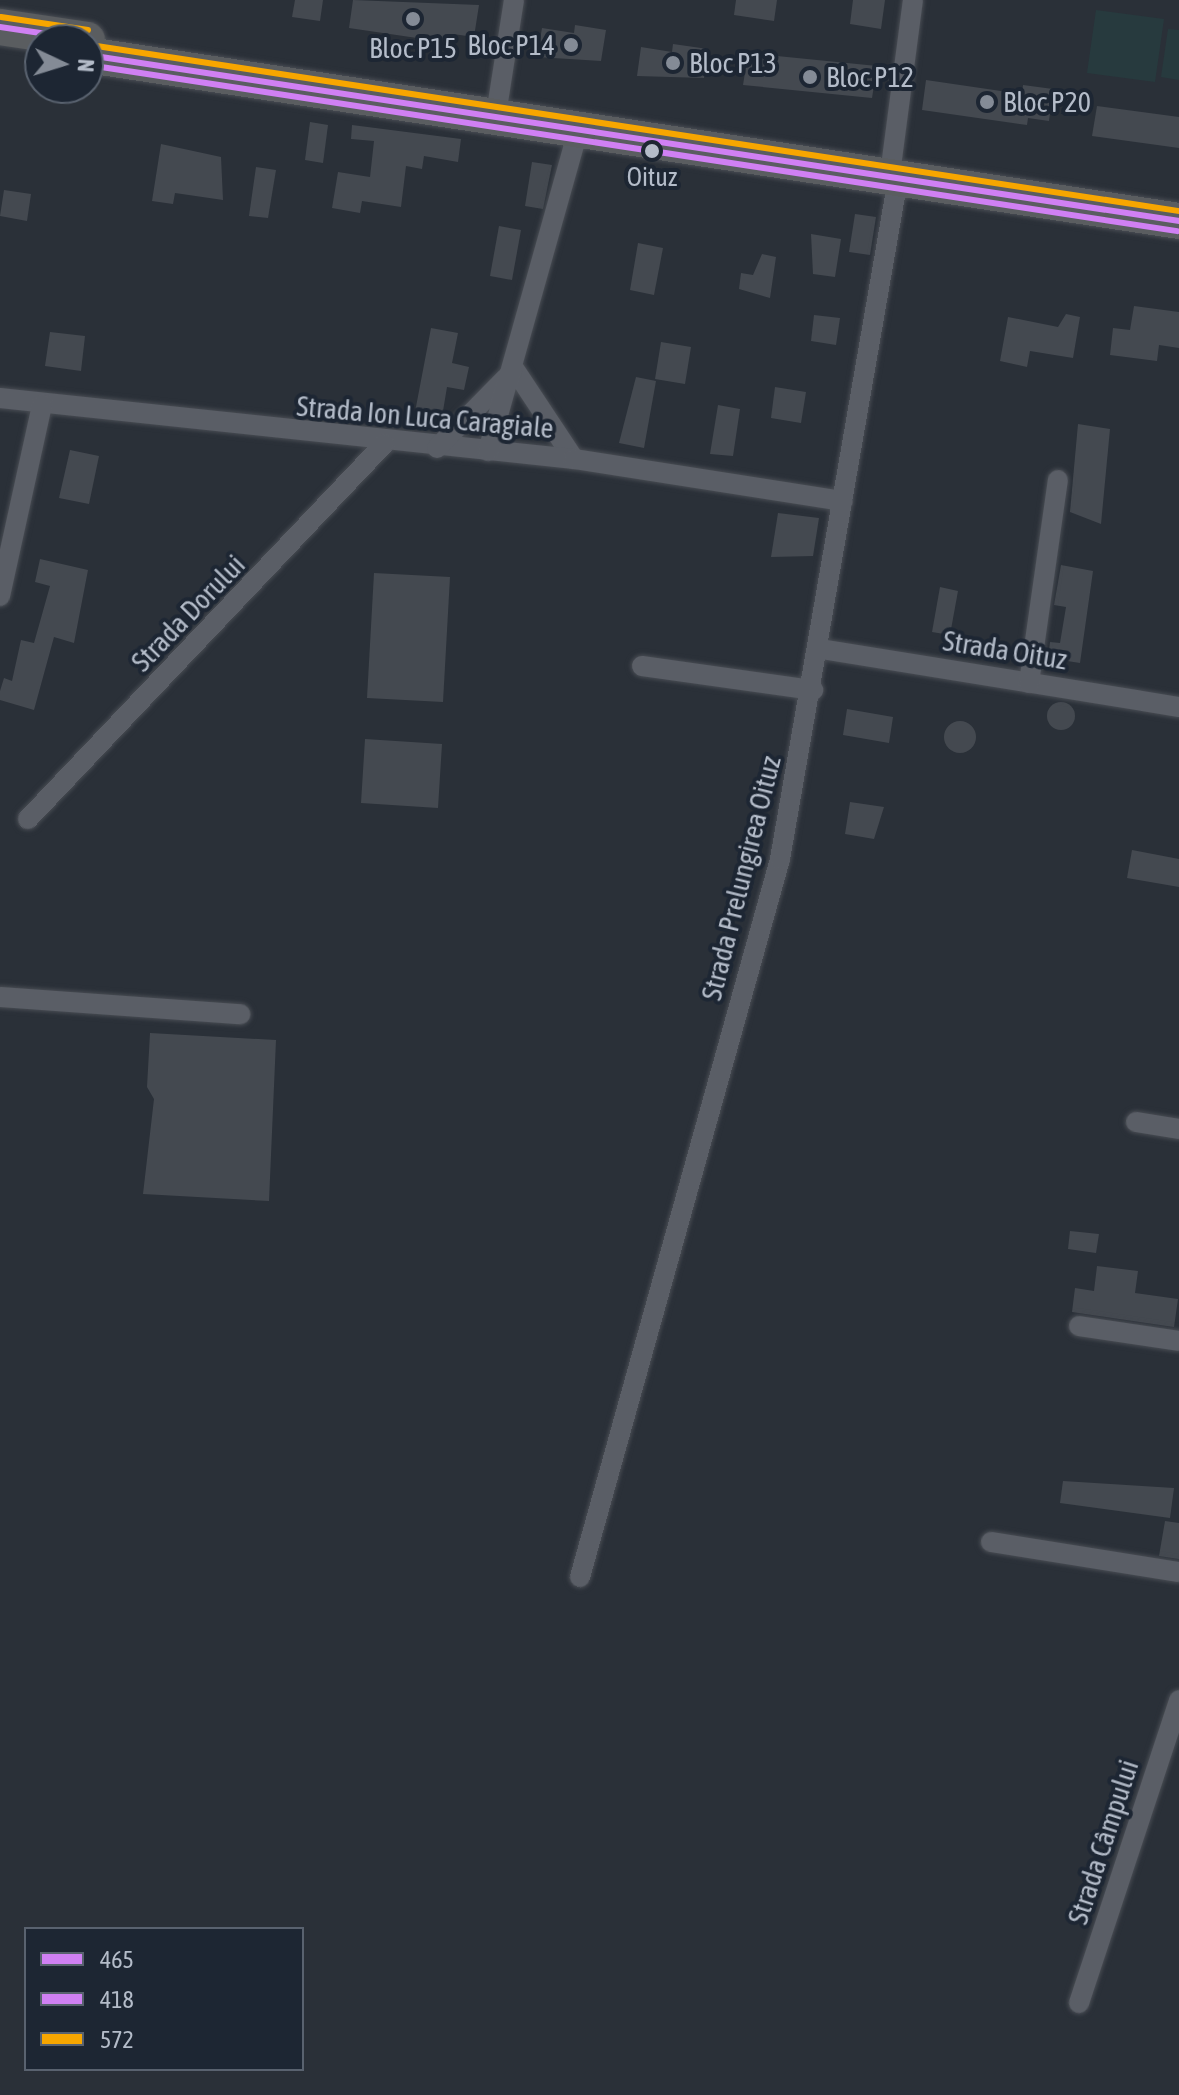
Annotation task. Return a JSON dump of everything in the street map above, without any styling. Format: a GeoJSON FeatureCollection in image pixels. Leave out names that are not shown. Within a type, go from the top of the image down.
{"type":"FeatureCollection","features":[{"type":"Feature","properties":{"kind":"highway"},"geometry":{"type":"LineString","coordinates":[[0,27],[24,31]]}},
{"type":"Feature","properties":{"kind":"highway"},"geometry":{"type":"LineString","coordinates":[[0,42],[24,46]]}},
{"type":"Feature","properties":{"kind":"highway"},"geometry":{"type":"LineString","coordinates":[[104,42],[498,102],[1179,221]]}},
{"type":"Feature","properties":{"kind":"highway"},"geometry":{"type":"LineString","coordinates":[[104,57],[578,131],[1179,203]]}},
{"type":"Feature","properties":{"kind":"street"},"geometry":{"type":"LineString","coordinates":[[498,102],[514,0]]}},
{"type":"Feature","properties":{"kind":"street","name":"Strada Prelungirea Oituz"},"geometry":{"type":"LineString","coordinates":[[580,1577],[760,938],[813,690],[895,169],[913,0]]}},
{"type":"Feature","properties":{"kind":"street"},"geometry":{"type":"LineString","coordinates":[[488,451],[515,370],[578,131]]}},
{"type":"Feature","properties":{"kind":"street"},"geometry":{"type":"LineString","coordinates":[[437,448],[515,370]]}},
{"type":"Feature","properties":{"kind":"street"},"geometry":{"type":"LineString","coordinates":[[515,370],[574,459]]}},
{"type":"Feature","properties":{"kind":"street","name":"Strada Ion Luca Caragiale"},"geometry":{"type":"LineString","coordinates":[[0,398],[384,444],[574,459],[843,501]]}},
{"type":"Feature","properties":{"kind":"street"},"geometry":{"type":"LineString","coordinates":[[0,596],[42,405]]}},
{"type":"Feature","properties":{"kind":"street","name":"Strada Dorului"},"geometry":{"type":"LineString","coordinates":[[28,819],[384,444]]}},
{"type":"Feature","properties":{"kind":"street"},"geometry":{"type":"LineString","coordinates":[[1029,683],[1058,480]]}},
{"type":"Feature","properties":{"kind":"street","name":"Strada Oituz"},"geometry":{"type":"LineString","coordinates":[[821,649],[1179,707]]}},
{"type":"Feature","properties":{"kind":"street"},"geometry":{"type":"LineString","coordinates":[[642,666],[813,690]]}},
{"type":"Feature","properties":{"kind":"street"},"geometry":{"type":"LineString","coordinates":[[0,997],[240,1014]]}},
{"type":"Feature","properties":{"kind":"street"},"geometry":{"type":"LineString","coordinates":[[1136,1122],[1179,1129]]}},
{"type":"Feature","properties":{"kind":"street"},"geometry":{"type":"LineString","coordinates":[[1079,1326],[1179,1341]]}},
{"type":"Feature","properties":{"kind":"street"},"geometry":{"type":"LineString","coordinates":[[991,1542],[1179,1572]]}},
{"type":"Feature","properties":{"kind":"street","name":"Strada Câmpului"},"geometry":{"type":"LineString","coordinates":[[1079,2003],[1179,1700]]}},
{"type":"Feature","properties":{"kind":"green space"},"geometry":{"type":"Polygon","coordinates":[[[1096,10],[1164,19],[1155,82],[1087,73],[1096,10]]]}},
{"type":"Feature","properties":{"kind":"green space"},"geometry":{"type":"Polygon","coordinates":[[[1168,29],[1179,30],[1179,80],[1161,77],[1168,29]]]}},
{"type":"Feature","properties":{"kind":"building"},"geometry":{"type":"Polygon","coordinates":[[[295,0],[323,0],[320,21],[292,17],[295,0]]]}},
{"type":"Feature","properties":{"kind":"building","name":"Bloc P15"},"geometry":{"type":"Polygon","coordinates":[[[353,0],[479,5],[474,37],[453,34],[451,43],[349,28],[353,0]]]}},
{"type":"Feature","properties":{"kind":"building"},"geometry":{"type":"Polygon","coordinates":[[[736,0],[777,0],[774,21],[734,15],[736,0]]]}},
{"type":"Feature","properties":{"kind":"building"},"geometry":{"type":"Polygon","coordinates":[[[853,0],[885,0],[881,29],[850,24],[853,0]]]}},
{"type":"Feature","properties":{"kind":"building","name":"Bloc P14"},"geometry":{"type":"Polygon","coordinates":[[[575,25],[606,30],[601,61],[537,57],[542,28],[574,33],[575,25]]]}},
{"type":"Feature","properties":{"kind":"building","name":"Bloc P13"},"geometry":{"type":"Polygon","coordinates":[[[673,44],[708,49],[704,78],[637,76],[641,47],[672,52],[673,44]]]}},
{"type":"Feature","properties":{"kind":"building","name":"Bloc P12"},"geometry":{"type":"Polygon","coordinates":[[[748,53],[877,66],[872,98],[743,85],[748,53]]]}},
{"type":"Feature","properties":{"kind":"building","name":"Bloc P20"},"geometry":{"type":"Polygon","coordinates":[[[926,80],[1022,94],[1023,85],[1053,89],[1049,121],[1028,118],[1027,125],[922,110],[926,80]]]}},
{"type":"Feature","properties":{"kind":"building"},"geometry":{"type":"Polygon","coordinates":[[[1097,106],[1179,117],[1179,148],[1092,136],[1097,106]]]}},
{"type":"Feature","properties":{"kind":"building"},"geometry":{"type":"Polygon","coordinates":[[[310,122],[328,125],[323,163],[305,160],[310,122]]]}},
{"type":"Feature","properties":{"kind":"building"},"geometry":{"type":"Polygon","coordinates":[[[352,125],[461,139],[458,162],[424,156],[422,169],[406,166],[401,207],[362,201],[360,213],[332,208],[338,172],[370,177],[374,141],[351,139],[352,125]]]}},
{"type":"Feature","properties":{"kind":"building"},"geometry":{"type":"Polygon","coordinates":[[[161,144],[221,157],[223,200],[175,193],[173,204],[152,201],[161,144]]]}},
{"type":"Feature","properties":{"kind":"building"},"geometry":{"type":"Polygon","coordinates":[[[532,162],[552,165],[543,209],[525,206],[532,162]]]}},
{"type":"Feature","properties":{"kind":"building"},"geometry":{"type":"Polygon","coordinates":[[[256,167],[276,170],[268,218],[249,216],[256,167]]]}},
{"type":"Feature","properties":{"kind":"building"},"geometry":{"type":"Polygon","coordinates":[[[4,190],[31,194],[27,221],[0,216],[4,190]]]}},
{"type":"Feature","properties":{"kind":"building"},"geometry":{"type":"Polygon","coordinates":[[[855,214],[876,217],[870,255],[849,252],[855,214]]]}},
{"type":"Feature","properties":{"kind":"building"},"geometry":{"type":"Polygon","coordinates":[[[499,226],[521,230],[512,280],[490,276],[499,226]]]}},
{"type":"Feature","properties":{"kind":"building"},"geometry":{"type":"Polygon","coordinates":[[[811,234],[841,239],[835,277],[813,274],[811,234]]]}},
{"type":"Feature","properties":{"kind":"building"},"geometry":{"type":"Polygon","coordinates":[[[638,243],[663,248],[654,295],[630,290],[638,243]]]}},
{"type":"Feature","properties":{"kind":"building"},"geometry":{"type":"Polygon","coordinates":[[[762,254],[776,257],[770,298],[739,289],[741,273],[753,275],[762,254]]]}},
{"type":"Feature","properties":{"kind":"building"},"geometry":{"type":"Polygon","coordinates":[[[1134,306],[1179,312],[1179,348],[1159,345],[1157,361],[1110,355],[1113,328],[1130,330],[1134,306]]]}},
{"type":"Feature","properties":{"kind":"building"},"geometry":{"type":"Polygon","coordinates":[[[1066,314],[1080,317],[1073,358],[1030,351],[1027,367],[1000,361],[1008,317],[1058,327],[1066,314]]]}},
{"type":"Feature","properties":{"kind":"building"},"geometry":{"type":"Polygon","coordinates":[[[814,315],[840,318],[836,345],[811,341],[814,315]]]}},
{"type":"Feature","properties":{"kind":"building"},"geometry":{"type":"Polygon","coordinates":[[[431,328],[458,333],[452,363],[469,367],[464,390],[447,387],[442,417],[415,412],[431,328]]]}},
{"type":"Feature","properties":{"kind":"building"},"geometry":{"type":"Polygon","coordinates":[[[50,332],[85,336],[81,371],[45,366],[50,332]]]}},
{"type":"Feature","properties":{"kind":"building"},"geometry":{"type":"Polygon","coordinates":[[[661,342],[691,347],[685,384],[655,379],[661,342]]]}},
{"type":"Feature","properties":{"kind":"building"},"geometry":{"type":"Polygon","coordinates":[[[636,377],[656,381],[644,448],[619,443],[636,377]]]}},
{"type":"Feature","properties":{"kind":"building"},"geometry":{"type":"Polygon","coordinates":[[[775,387],[806,392],[801,423],[771,418],[775,387]]]}},
{"type":"Feature","properties":{"kind":"building"},"geometry":{"type":"Polygon","coordinates":[[[718,405],[740,409],[733,456],[710,454],[718,405]]]}},
{"type":"Feature","properties":{"kind":"building"},"geometry":{"type":"Polygon","coordinates":[[[1078,424],[1110,429],[1101,524],[1070,512],[1078,424]]]}},
{"type":"Feature","properties":{"kind":"building"},"geometry":{"type":"Polygon","coordinates":[[[70,450],[99,456],[89,504],[59,498],[70,450]]]}},
{"type":"Feature","properties":{"kind":"building"},"geometry":{"type":"Polygon","coordinates":[[[778,513],[819,518],[813,556],[771,557],[778,513]]]}},
{"type":"Feature","properties":{"kind":"building"},"geometry":{"type":"Polygon","coordinates":[[[40,559],[88,570],[74,643],[54,637],[34,710],[0,700],[0,691],[4,678],[12,681],[21,640],[34,643],[50,586],[35,582],[40,559]]]}},
{"type":"Feature","properties":{"kind":"building"},"geometry":{"type":"Polygon","coordinates":[[[1061,565],[1093,571],[1080,663],[1048,658],[1050,642],[1060,643],[1066,607],[1054,605],[1061,565]]]}},
{"type":"Feature","properties":{"kind":"building"},"geometry":{"type":"Polygon","coordinates":[[[374,573],[450,577],[443,702],[367,698],[374,573]]]}},
{"type":"Feature","properties":{"kind":"building"},"geometry":{"type":"Polygon","coordinates":[[[940,587],[958,591],[950,635],[932,632],[940,587]]]}},
{"type":"Feature","properties":{"kind":"building"},"geometry":{"type":"Polygon","coordinates":[[[1061,702],[1071,706],[1075,716],[1071,726],[1061,730],[1051,726],[1047,716],[1051,706],[1061,702]]]}},
{"type":"Feature","properties":{"kind":"building"},"geometry":{"type":"Polygon","coordinates":[[[847,709],[893,717],[889,743],[843,735],[847,709]]]}},
{"type":"Feature","properties":{"kind":"building"},"geometry":{"type":"Polygon","coordinates":[[[960,721],[971,726],[976,737],[971,748],[960,753],[949,748],[944,737],[949,726],[960,721]]]}},
{"type":"Feature","properties":{"kind":"building"},"geometry":{"type":"Polygon","coordinates":[[[365,739],[442,744],[438,808],[361,803],[365,739]]]}},
{"type":"Feature","properties":{"kind":"building"},"geometry":{"type":"Polygon","coordinates":[[[850,802],[884,807],[874,839],[845,834],[850,802]]]}},
{"type":"Feature","properties":{"kind":"building"},"geometry":{"type":"Polygon","coordinates":[[[1132,850],[1179,859],[1179,887],[1127,878],[1132,850]]]}},
{"type":"Feature","properties":{"kind":"building"},"geometry":{"type":"Polygon","coordinates":[[[150,1033],[276,1040],[269,1201],[143,1194],[154,1099],[147,1087],[150,1033]]]}},
{"type":"Feature","properties":{"kind":"building"},"geometry":{"type":"Polygon","coordinates":[[[1070,1231],[1099,1234],[1096,1253],[1068,1249],[1070,1231]]]}},
{"type":"Feature","properties":{"kind":"building"},"geometry":{"type":"Polygon","coordinates":[[[1097,1266],[1138,1271],[1135,1293],[1178,1299],[1174,1327],[1072,1312],[1075,1288],[1094,1291],[1097,1266]]]}},
{"type":"Feature","properties":{"kind":"building"},"geometry":{"type":"Polygon","coordinates":[[[1063,1481],[1174,1488],[1170,1518],[1060,1503],[1063,1481]]]}},
{"type":"Feature","properties":{"kind":"building"},"geometry":{"type":"Polygon","coordinates":[[[1165,1521],[1179,1523],[1179,1559],[1159,1556],[1165,1521]]]}},
{"type":"Feature","properties":{"kind":"transit line","name":"572"},"geometry":{"type":"LineString","coordinates":[[1,17],[48,24]]}},
{"type":"Feature","properties":{"kind":"transit line","name":"465"},"geometry":{"type":"LineString","coordinates":[[0,27],[24,31]]}},
{"type":"Feature","properties":{"kind":"transit line","name":"572"},"geometry":{"type":"LineString","coordinates":[[104,47],[1179,211]]}},
{"type":"Feature","properties":{"kind":"transit line","name":"465"},"geometry":{"type":"LineString","coordinates":[[104,57],[1179,221]]}},
{"type":"Feature","properties":{"kind":"transit line","name":"418"},"geometry":{"type":"LineString","coordinates":[[104,67],[1177,231]]}},
{"type":"Feature","properties":{"kind":"place","name":"Bloc P15"},"geometry":{"type":"Point","coordinates":[413,19]}},
{"type":"Feature","properties":{"kind":"place","name":"Bloc P14"},"geometry":{"type":"Point","coordinates":[571,45]}},
{"type":"Feature","properties":{"kind":"place","name":"Bloc P13"},"geometry":{"type":"Point","coordinates":[673,63]}},
{"type":"Feature","properties":{"kind":"place","name":"Bloc P12"},"geometry":{"type":"Point","coordinates":[810,77]}},
{"type":"Feature","properties":{"kind":"place","name":"Bloc P20"},"geometry":{"type":"Point","coordinates":[987,102]}},
{"type":"Feature","properties":{"kind":"place","name":"Oituz"},"geometry":{"type":"Point","coordinates":[652,151]}}]}
